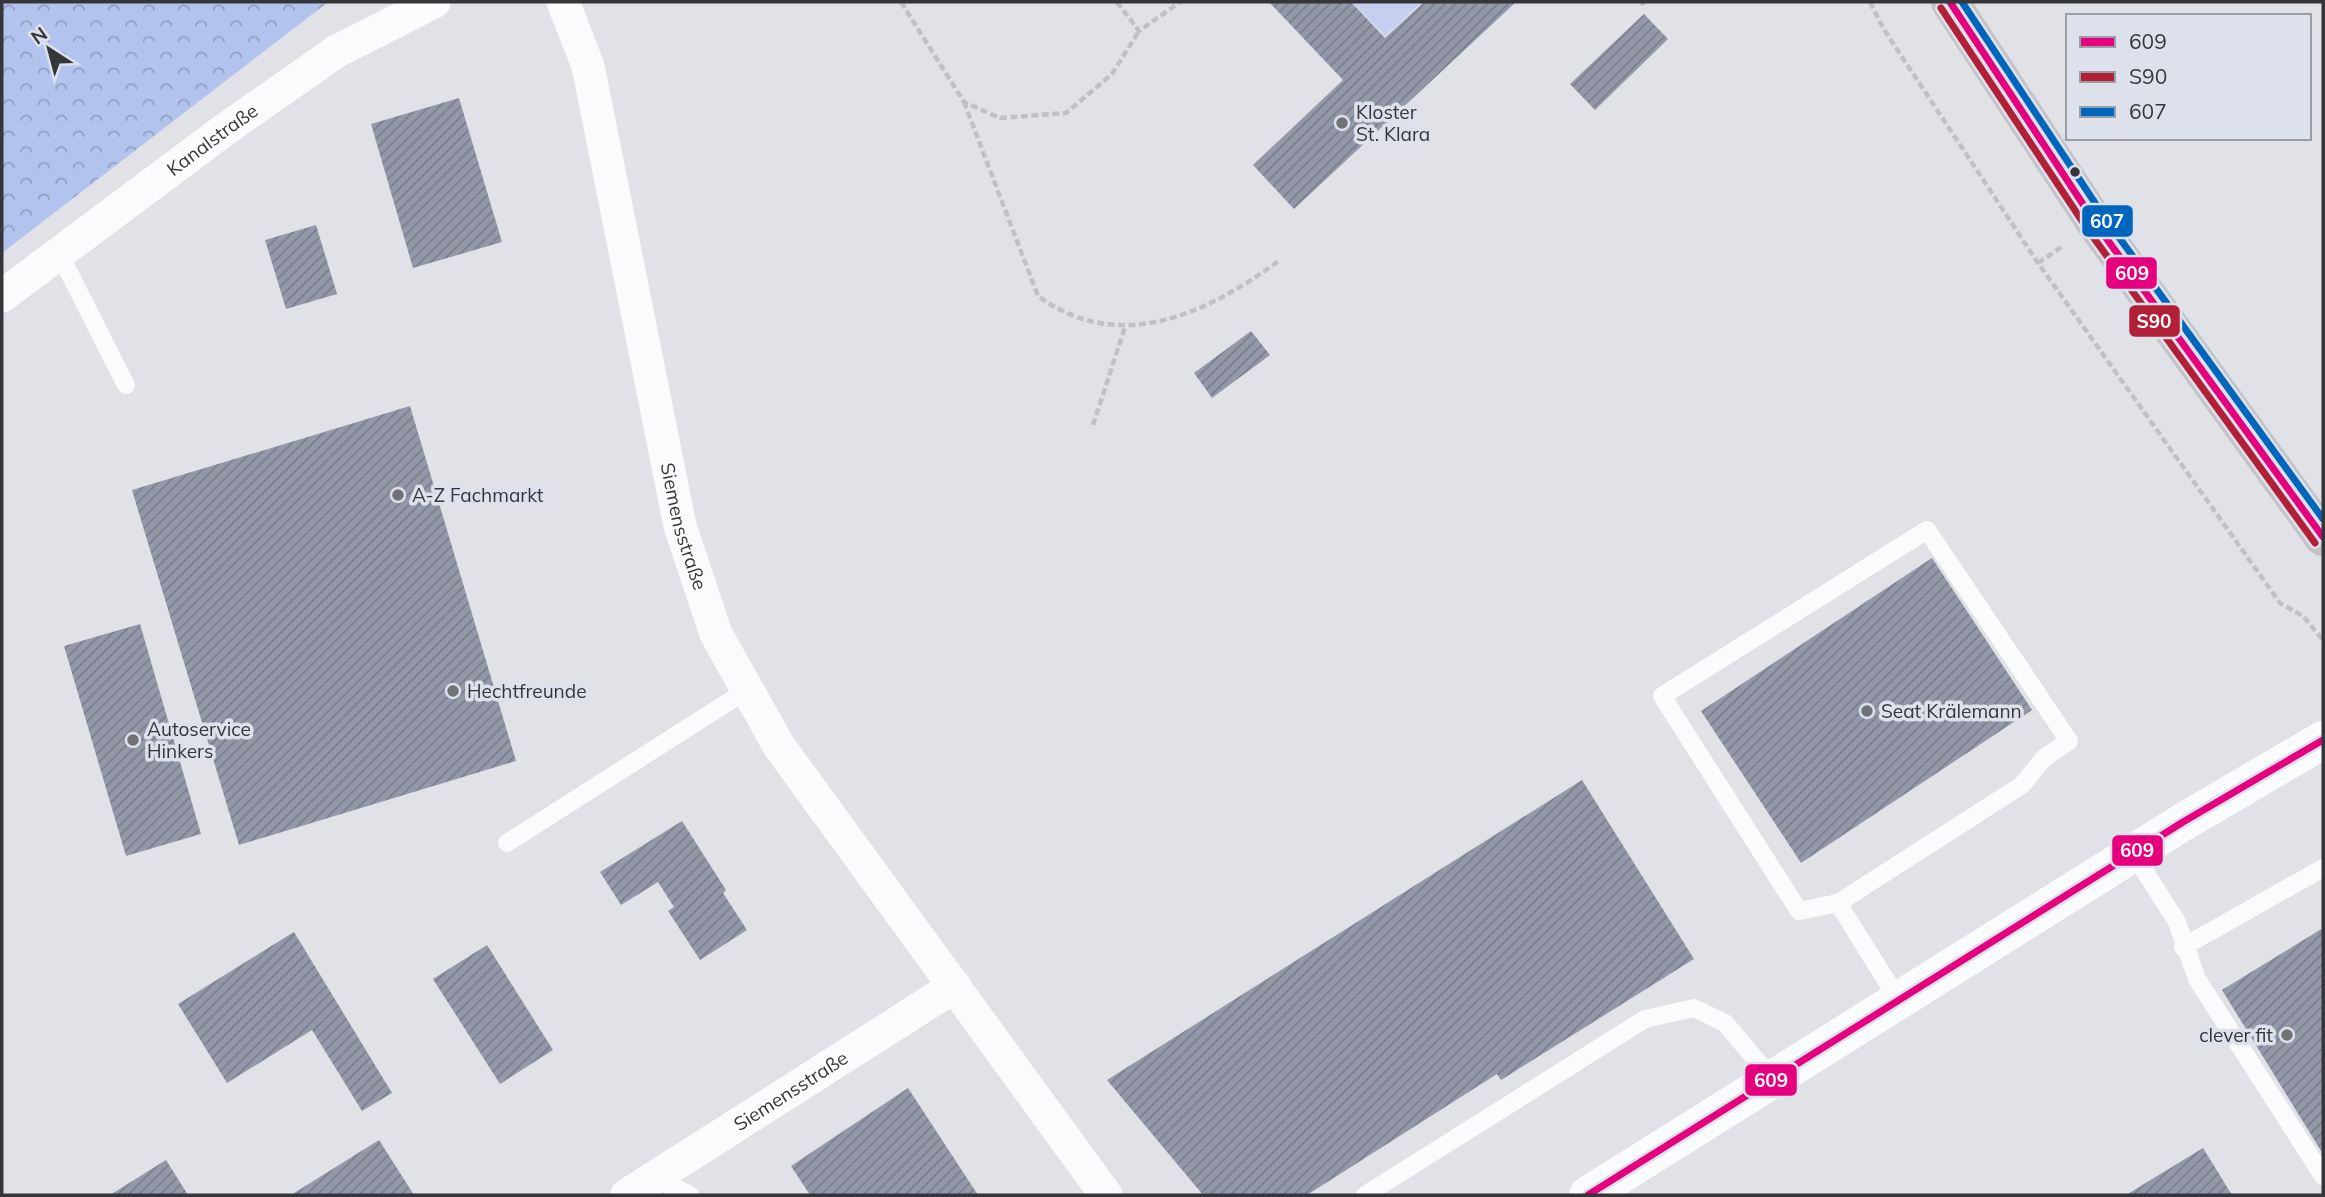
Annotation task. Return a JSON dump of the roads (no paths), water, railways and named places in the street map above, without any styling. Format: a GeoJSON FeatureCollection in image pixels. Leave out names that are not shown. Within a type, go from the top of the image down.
{"type":"FeatureCollection","features":[{"type":"Feature","properties":{"kind":"main road"},"geometry":{"type":"LineString","coordinates":[[1950,2],[2096,224],[2323,537]]}},
{"type":"Feature","properties":{"kind":"street","name":"Kanalstraße"},"geometry":{"type":"LineString","coordinates":[[2,296],[227,128],[329,57],[434,2]]}},
{"type":"Feature","properties":{"kind":"street","name":"Siemensstraße"},"geometry":{"type":"LineString","coordinates":[[563,2],[588,66],[680,526],[716,634],[779,746],[1106,1195]]}},
{"type":"Feature","properties":{"kind":"street"},"geometry":{"type":"LineString","coordinates":[[1588,1195],[2133,853],[2323,740]]}},
{"type":"Feature","properties":{"kind":"street","name":"Siemensstraße"},"geometry":{"type":"LineString","coordinates":[[640,1187],[955,986]]}},
{"type":"Feature","properties":{"kind":"lane"},"geometry":{"type":"LineString","coordinates":[[59,253],[126,385]]}},
{"type":"Feature","properties":{"kind":"lane"},"geometry":{"type":"LineString","coordinates":[[1927,530],[2069,741],[2044,758],[2022,785],[1838,903],[1799,911],[1662,696],[1927,530]]}},
{"type":"Feature","properties":{"kind":"lane"},"geometry":{"type":"LineString","coordinates":[[507,843],[747,690]]}},
{"type":"Feature","properties":{"kind":"lane"},"geometry":{"type":"LineString","coordinates":[[2133,853],[2177,922],[2183,947],[2197,979],[2323,1177]]}},
{"type":"Feature","properties":{"kind":"lane"},"geometry":{"type":"LineString","coordinates":[[2183,947],[2323,868]]}},
{"type":"Feature","properties":{"kind":"lane"},"geometry":{"type":"LineString","coordinates":[[1838,903],[1899,1001]]}},
{"type":"Feature","properties":{"kind":"lane"},"geometry":{"type":"LineString","coordinates":[[1365,1195],[1645,1019],[1694,1008],[1725,1023],[1773,1080]]}},
{"type":"Feature","properties":{"kind":"lane"},"geometry":{"type":"LineString","coordinates":[[640,1187],[690,1195]]}},
{"type":"Feature","properties":{"kind":"place","name":"Kloster St. Klara"},"geometry":{"type":"Point","coordinates":[1342,123]}},
{"type":"Feature","properties":{"kind":"place","name":"A-Z Fachmarkt"},"geometry":{"type":"Point","coordinates":[398,495]}},
{"type":"Feature","properties":{"kind":"place","name":"Hechtfreunde"},"geometry":{"type":"Point","coordinates":[453,691]}},
{"type":"Feature","properties":{"kind":"place","name":"Seat Krälemann"},"geometry":{"type":"Point","coordinates":[1867,711]}},
{"type":"Feature","properties":{"kind":"place","name":"Autoservice Hinkers"},"geometry":{"type":"Point","coordinates":[133,740]}},
{"type":"Feature","properties":{"kind":"place","name":"clever fit"},"geometry":{"type":"Point","coordinates":[2287,1035]}}]}
